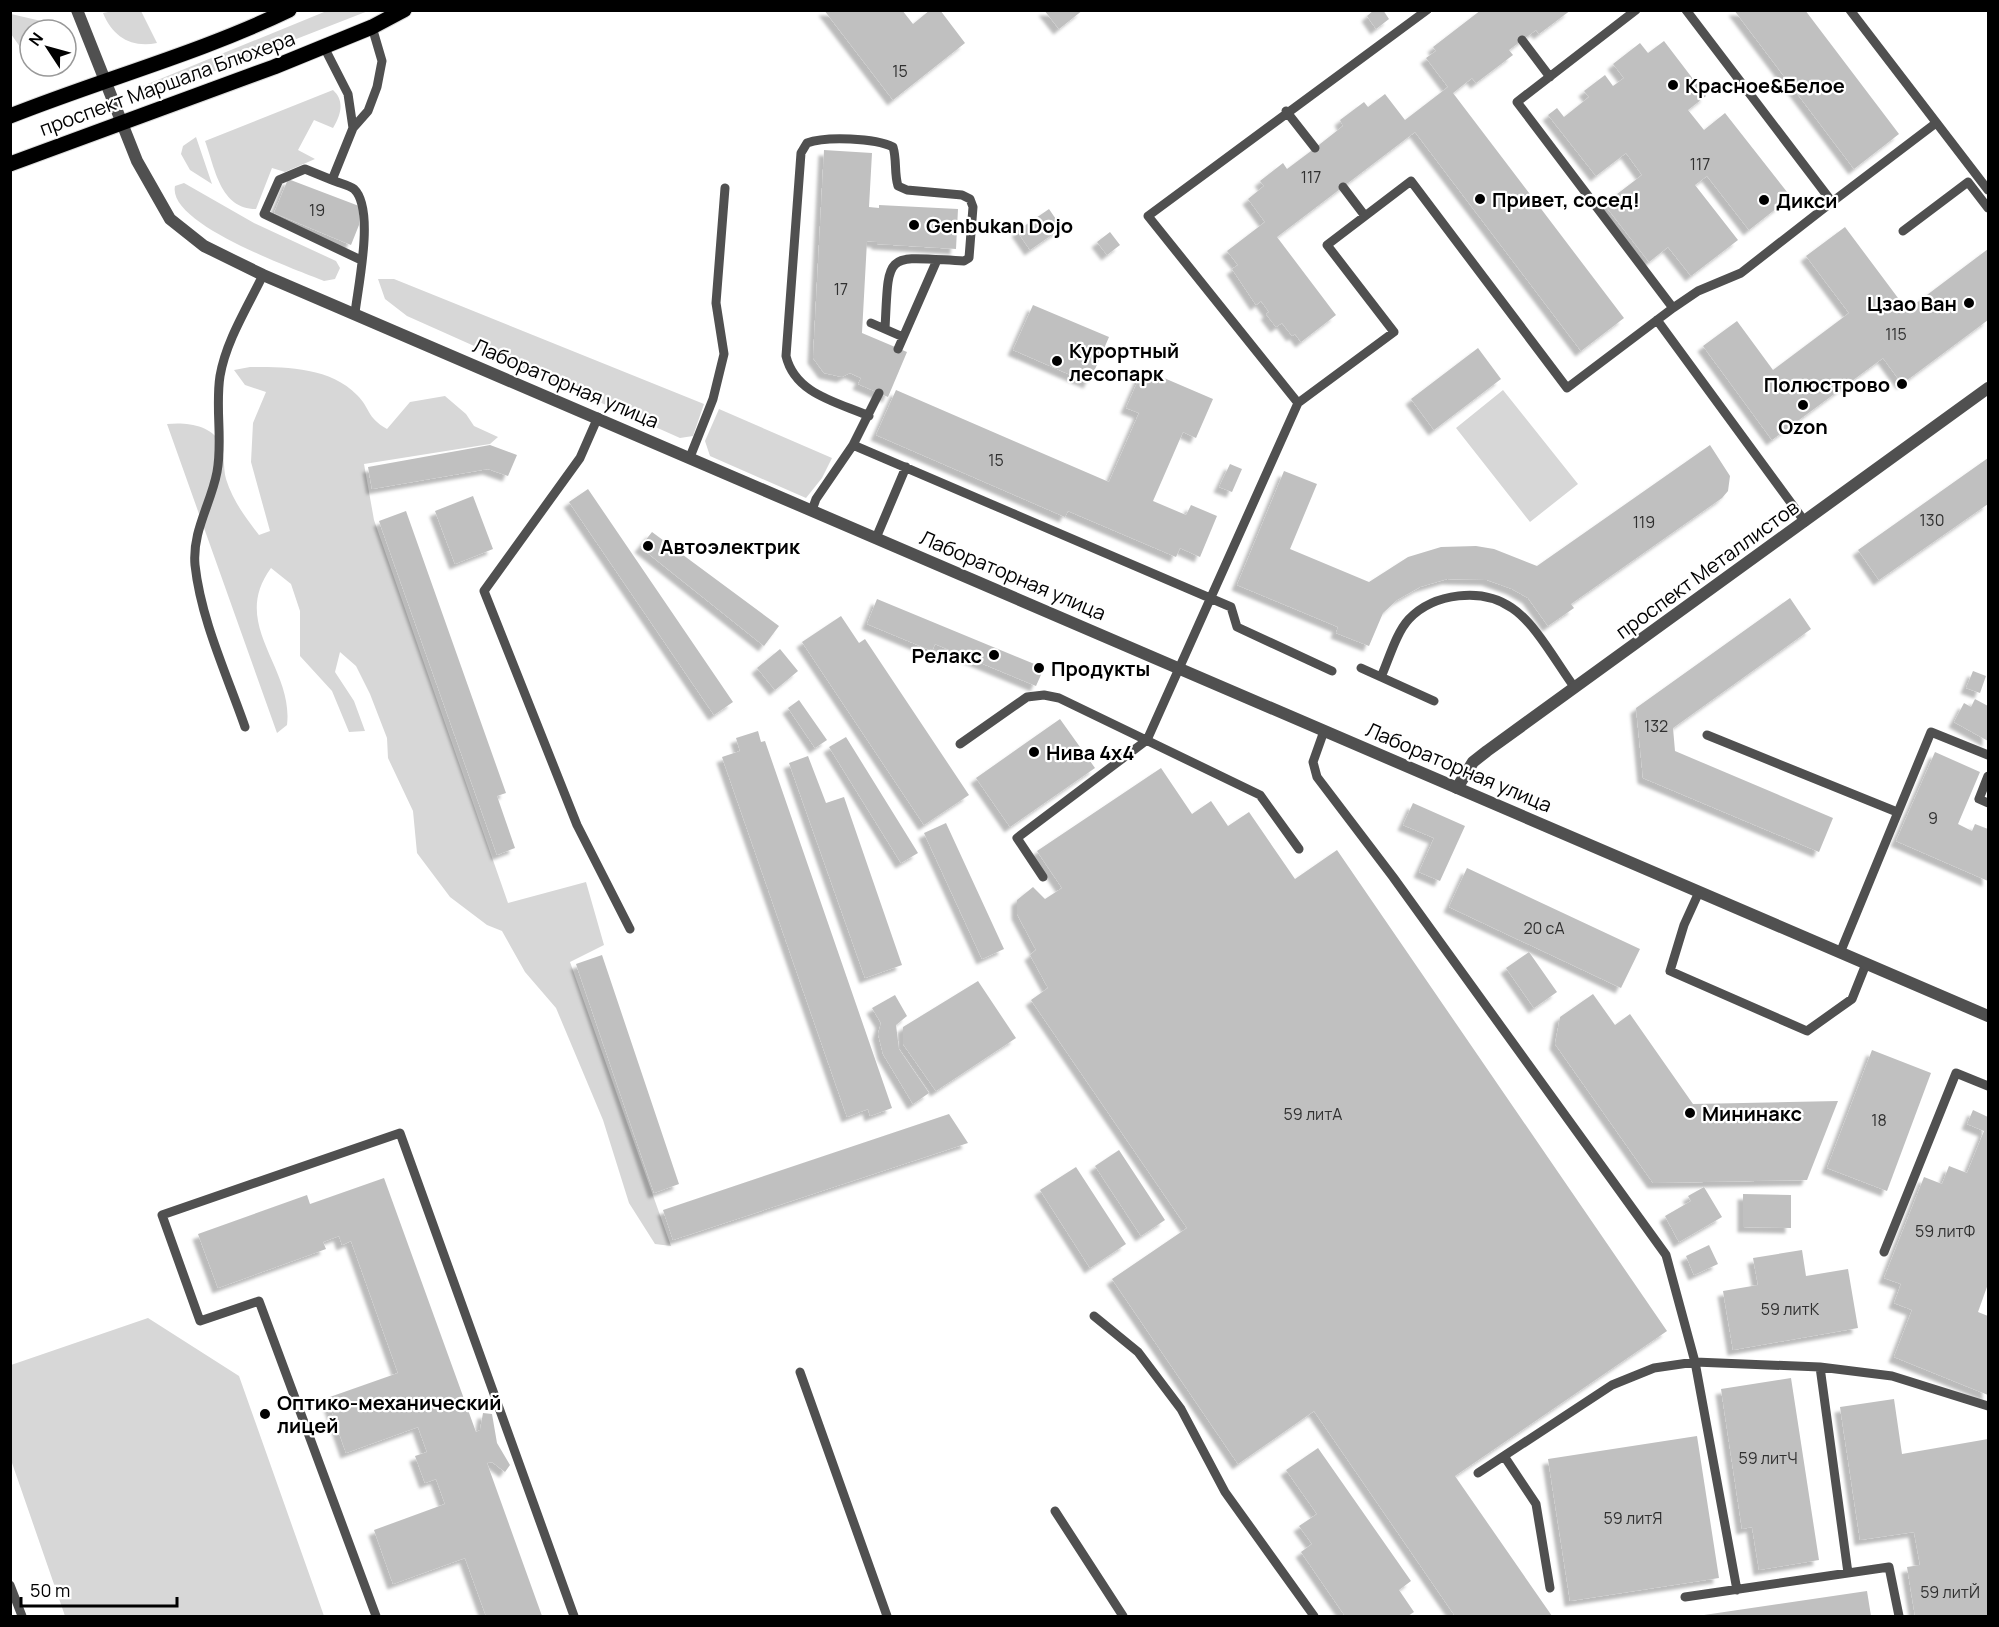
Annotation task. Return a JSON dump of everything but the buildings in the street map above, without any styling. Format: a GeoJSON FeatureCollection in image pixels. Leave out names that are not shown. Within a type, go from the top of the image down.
{"type":"FeatureCollection","features":[{"type":"Feature","properties":{"kind":"main road","name":"проспект Маршала Блюхера"},"geometry":{"type":"LineString","coordinates":[[10,116],[105,79],[168,59],[290,10]]}},
{"type":"Feature","properties":{"kind":"main road","name":"проспект Маршала Блюхера"},"geometry":{"type":"LineString","coordinates":[[10,164],[324,47],[372,27],[404,10]]}},
{"type":"Feature","properties":{"kind":"street","name":"Лабораторная улица"},"geometry":{"type":"LineString","coordinates":[[77,10],[137,161],[170,219],[204,246],[263,275],[1989,1016]]}},
{"type":"Feature","properties":{"kind":"street","name":"проспект Металлистов"},"geometry":{"type":"LineString","coordinates":[[1457,788],[1463,775],[1480,756],[1989,388]]}},
{"type":"Feature","properties":{"kind":"lane"},"geometry":{"type":"LineString","coordinates":[[1298,403],[1148,216],[1286,111],[1427,10]]}},
{"type":"Feature","properties":{"kind":"lane"},"geometry":{"type":"LineString","coordinates":[[1636,10],[1517,102],[1672,308]]}},
{"type":"Feature","properties":{"kind":"lane"},"geometry":{"type":"LineString","coordinates":[[1686,10],[1832,202]]}},
{"type":"Feature","properties":{"kind":"lane"},"geometry":{"type":"LineString","coordinates":[[1850,10],[1989,190]]}},
{"type":"Feature","properties":{"kind":"lane"},"geometry":{"type":"LineString","coordinates":[[332,180],[353,128],[368,111],[379,78],[382,61],[372,27]]}},
{"type":"Feature","properties":{"kind":"lane"},"geometry":{"type":"LineString","coordinates":[[1522,40],[1550,77]]}},
{"type":"Feature","properties":{"kind":"lane"},"geometry":{"type":"LineString","coordinates":[[324,47],[348,94],[353,128]]}},
{"type":"Feature","properties":{"kind":"lane"},"geometry":{"type":"LineString","coordinates":[[1286,111],[1314,148]]}},
{"type":"Feature","properties":{"kind":"lane"},"geometry":{"type":"LineString","coordinates":[[1043,877],[1017,838],[1148,740],[1209,597],[1298,403],[1394,332],[1327,245],[1411,181],[1567,388],[1672,308],[1698,291],[1740,273],[1936,123]]}},
{"type":"Feature","properties":{"kind":"lane"},"geometry":{"type":"LineString","coordinates":[[869,416],[813,392],[799,382],[790,371],[786,356],[801,153],[807,143],[818,139],[882,142],[893,147],[897,158],[898,186],[907,190],[962,195],[970,199],[973,207],[969,258],[964,261],[905,258],[894,263],[888,273],[885,329]]}},
{"type":"Feature","properties":{"kind":"lane"},"geometry":{"type":"LineString","coordinates":[[355,313],[364,234],[362,206],[354,189],[305,169],[279,180],[264,214],[361,260]]}},
{"type":"Feature","properties":{"kind":"lane"},"geometry":{"type":"LineString","coordinates":[[1903,231],[1968,182],[1989,208]]}},
{"type":"Feature","properties":{"kind":"lane"},"geometry":{"type":"LineString","coordinates":[[1343,187],[1365,216]]}},
{"type":"Feature","properties":{"kind":"lane"},"geometry":{"type":"LineString","coordinates":[[690,457],[713,399],[724,354],[716,303],[725,188]]}},
{"type":"Feature","properties":{"kind":"lane"},"geometry":{"type":"LineString","coordinates":[[898,349],[937,260]]}},
{"type":"Feature","properties":{"kind":"lane"},"geometry":{"type":"LineString","coordinates":[[244,727],[204,606],[195,564],[197,531],[211,496],[217,471],[220,378],[226,351],[263,275]]}},
{"type":"Feature","properties":{"kind":"lane"},"geometry":{"type":"LineString","coordinates":[[1657,320],[1805,522]]}},
{"type":"Feature","properties":{"kind":"lane"},"geometry":{"type":"LineString","coordinates":[[871,323],[903,338]]}},
{"type":"Feature","properties":{"kind":"lane"},"geometry":{"type":"LineString","coordinates":[[812,510],[816,499],[853,445],[879,393]]}},
{"type":"Feature","properties":{"kind":"lane"},"geometry":{"type":"LineString","coordinates":[[598,417],[580,458],[484,591],[577,825],[630,929]]}},
{"type":"Feature","properties":{"kind":"lane"},"geometry":{"type":"LineString","coordinates":[[853,445],[1231,607],[1237,627],[1332,671]]}},
{"type":"Feature","properties":{"kind":"lane"},"geometry":{"type":"LineString","coordinates":[[876,538],[906,467]]}},
{"type":"Feature","properties":{"kind":"lane"},"geometry":{"type":"LineString","coordinates":[[1381,677],[1408,620],[1427,604],[1447,597],[1470,596],[1492,598],[1512,608],[1526,621],[1575,688]]}},
{"type":"Feature","properties":{"kind":"lane"},"geometry":{"type":"LineString","coordinates":[[1360,668],[1434,701]]}},
{"type":"Feature","properties":{"kind":"lane"},"geometry":{"type":"LineString","coordinates":[[960,744],[1027,697],[1044,695],[1059,698],[1260,795],[1299,849]]}},
{"type":"Feature","properties":{"kind":"lane"},"geometry":{"type":"LineString","coordinates":[[1324,731],[1313,762],[1317,777],[1393,877],[1666,1255],[1695,1362],[1737,1590]]}},
{"type":"Feature","properties":{"kind":"lane"},"geometry":{"type":"LineString","coordinates":[[1840,953],[1931,732],[1989,755]]}},
{"type":"Feature","properties":{"kind":"lane"},"geometry":{"type":"LineString","coordinates":[[1707,735],[1897,812]]}},
{"type":"Feature","properties":{"kind":"lane"},"geometry":{"type":"LineString","coordinates":[[1989,776],[1979,799],[1989,803]]}},
{"type":"Feature","properties":{"kind":"lane"},"geometry":{"type":"LineString","coordinates":[[1699,892],[1684,925],[1670,971],[1786,1022],[1807,1030],[1852,999],[1866,964]]}},
{"type":"Feature","properties":{"kind":"lane"},"geometry":{"type":"LineString","coordinates":[[1884,1252],[1956,1073],[1989,1086]]}},
{"type":"Feature","properties":{"kind":"lane"},"geometry":{"type":"LineString","coordinates":[[376,1617],[259,1301],[200,1321],[162,1215],[400,1133],[574,1617]]}},
{"type":"Feature","properties":{"kind":"lane"},"geometry":{"type":"LineString","coordinates":[[1094,1316],[1138,1352],[1181,1409],[1225,1492],[1314,1617]]}},
{"type":"Feature","properties":{"kind":"lane"},"geometry":{"type":"LineString","coordinates":[[1479,1473],[1612,1385],[1654,1368],[1695,1362],[1820,1367],[1892,1376],[1989,1406]]}},
{"type":"Feature","properties":{"kind":"lane"},"geometry":{"type":"LineString","coordinates":[[1820,1367],[1848,1573]]}},
{"type":"Feature","properties":{"kind":"lane"},"geometry":{"type":"LineString","coordinates":[[800,1372],[887,1617]]}},
{"type":"Feature","properties":{"kind":"lane"},"geometry":{"type":"LineString","coordinates":[[1504,1456],[1536,1504],[1550,1588]]}},
{"type":"Feature","properties":{"kind":"lane"},"geometry":{"type":"LineString","coordinates":[[1055,1511],[1122,1617]]}},
{"type":"Feature","properties":{"kind":"lane"},"geometry":{"type":"LineString","coordinates":[[1684,1597],[1889,1567],[1899,1617]]}},
{"type":"Feature","properties":{"kind":"lane"},"geometry":{"type":"LineString","coordinates":[[10,1585],[22,1617]]}},
{"type":"Feature","properties":{"kind":"shaded area"},"geometry":{"type":"Polygon","coordinates":[[[118,10],[141,11],[157,43],[131,42],[112,29],[103,13],[118,10]]]}},
{"type":"Feature","properties":{"kind":"shaded area"},"geometry":{"type":"Polygon","coordinates":[[[329,10],[368,11],[143,99],[138,98],[136,92],[138,88],[329,10]]]}},
{"type":"Feature","properties":{"kind":"shaded area"},"geometry":{"type":"Polygon","coordinates":[[[11,14],[28,18],[18,18],[18,44],[11,34],[11,14]]]}},
{"type":"Feature","properties":{"kind":"shaded area"},"geometry":{"type":"Polygon","coordinates":[[[333,90],[339,99],[340,108],[333,128],[314,120],[298,150],[315,159],[285,172],[272,168],[256,209],[234,202],[221,185],[205,141],[333,90]]]}},
{"type":"Feature","properties":{"kind":"shaded area"},"geometry":{"type":"Polygon","coordinates":[[[196,137],[212,184],[190,170],[181,154],[183,146],[196,137]]]}},
{"type":"Feature","properties":{"kind":"shaded area"},"geometry":{"type":"Polygon","coordinates":[[[184,183],[254,223],[336,261],[340,268],[335,279],[324,281],[262,256],[211,230],[191,215],[178,200],[175,186],[184,183]]]}},
{"type":"Feature","properties":{"kind":"shaded area"},"geometry":{"type":"Polygon","coordinates":[[[378,279],[394,279],[704,404],[693,436],[680,438],[407,316],[385,299],[378,279]]]}},
{"type":"Feature","properties":{"kind":"shaded area"},"geometry":{"type":"Polygon","coordinates":[[[250,367],[307,370],[334,379],[357,395],[375,421],[387,429],[410,402],[445,396],[466,414],[474,426],[498,437],[490,444],[364,464],[374,520],[508,903],[586,882],[604,945],[570,962],[671,1246],[655,1244],[629,1203],[603,1120],[556,1008],[525,972],[502,931],[487,925],[450,897],[417,853],[413,811],[388,758],[387,738],[356,666],[340,652],[335,672],[354,701],[365,731],[349,732],[332,691],[300,656],[300,611],[291,584],[271,568],[260,589],[257,608],[259,627],[282,684],[287,704],[287,725],[277,733],[167,424],[181,423],[204,428],[216,437],[223,451],[226,479],[236,502],[259,535],[270,531],[251,462],[253,423],[266,392],[245,385],[234,370],[250,367]]]}},
{"type":"Feature","properties":{"kind":"shaded area"},"geometry":{"type":"Polygon","coordinates":[[[1503,390],[1578,484],[1530,522],[1456,428],[1503,390]]]}},
{"type":"Feature","properties":{"kind":"shaded area"},"geometry":{"type":"Polygon","coordinates":[[[719,409],[832,458],[822,478],[806,498],[710,456],[705,441],[719,409]]]}},
{"type":"Feature","properties":{"kind":"shaded area"},"geometry":{"type":"Polygon","coordinates":[[[148,1318],[239,1376],[324,1616],[65,1616],[11,1460],[11,1365],[148,1318]]]}},
{"type":"Feature","properties":{"kind":"place","name":"Красное&Белое"},"geometry":{"type":"Point","coordinates":[1673,85]}},
{"type":"Feature","properties":{"kind":"place","name":"Привет, сосед!"},"geometry":{"type":"Point","coordinates":[1480,199]}},
{"type":"Feature","properties":{"kind":"place","name":"Дикси"},"geometry":{"type":"Point","coordinates":[1764,200]}},
{"type":"Feature","properties":{"kind":"place","name":"Genbukan Dojo"},"geometry":{"type":"Point","coordinates":[914,225]}},
{"type":"Feature","properties":{"kind":"place","name":"Цзао Ван"},"geometry":{"type":"Point","coordinates":[1969,303]}},
{"type":"Feature","properties":{"kind":"place","name":"Курортный лесопарк"},"geometry":{"type":"Point","coordinates":[1057,361]}},
{"type":"Feature","properties":{"kind":"place","name":"Полюстрово"},"geometry":{"type":"Point","coordinates":[1902,384]}},
{"type":"Feature","properties":{"kind":"place","name":"Ozon"},"geometry":{"type":"Point","coordinates":[1803,405]}},
{"type":"Feature","properties":{"kind":"place","name":"Автоэлектрик"},"geometry":{"type":"Point","coordinates":[648,546]}},
{"type":"Feature","properties":{"kind":"place","name":"Релакс"},"geometry":{"type":"Point","coordinates":[994,655]}},
{"type":"Feature","properties":{"kind":"place","name":"Продукты"},"geometry":{"type":"Point","coordinates":[1039,668]}},
{"type":"Feature","properties":{"kind":"place","name":"Нива 4х4"},"geometry":{"type":"Point","coordinates":[1034,752]}},
{"type":"Feature","properties":{"kind":"place","name":"Мининакс"},"geometry":{"type":"Point","coordinates":[1690,1113]}},
{"type":"Feature","properties":{"kind":"place","name":"Оптико-механический лицей"},"geometry":{"type":"Point","coordinates":[265,1414]}}]}
